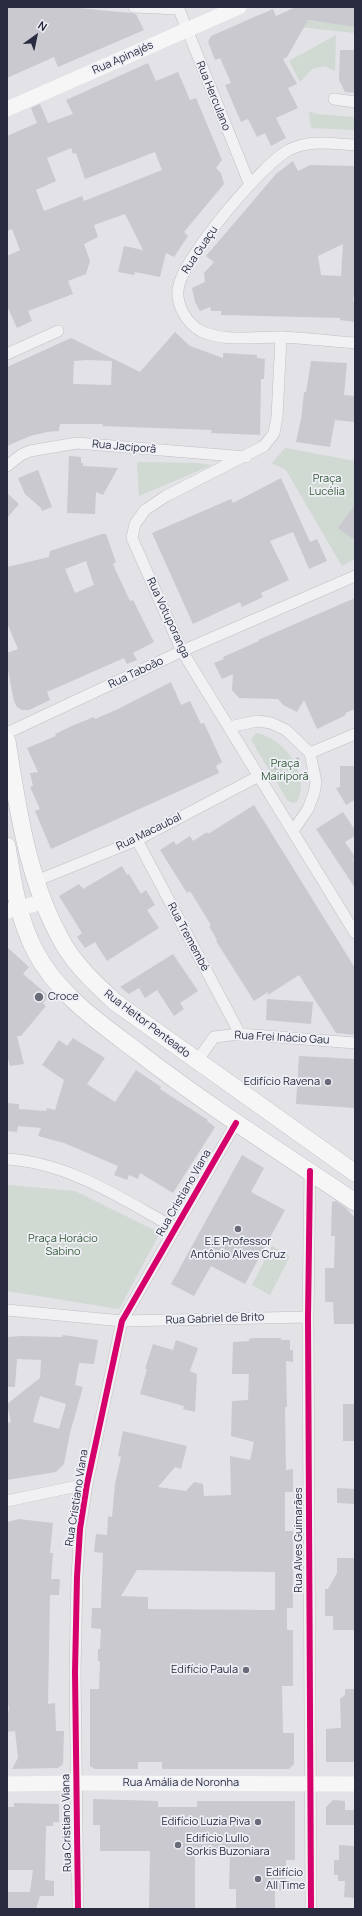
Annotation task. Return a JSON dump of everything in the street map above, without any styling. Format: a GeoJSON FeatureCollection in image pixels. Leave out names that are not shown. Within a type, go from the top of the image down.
{"type":"FeatureCollection","features":[{"type":"Feature","properties":{"kind":"main road","name":"Rua Heitor Penteado"},"geometry":{"type":"LineString","coordinates":[[7,741],[20,821],[43,902],[65,946],[88,976],[115,1002],[355,1173]]}},
{"type":"Feature","properties":{"kind":"main road"},"geometry":{"type":"LineString","coordinates":[[7,846],[12,909],[35,952],[65,993],[86,1012],[193,1094],[355,1202]]}},
{"type":"Feature","properties":{"kind":"street"},"geometry":{"type":"LineString","coordinates":[[134,7],[178,8]]}},
{"type":"Feature","properties":{"kind":"street","name":"Rua Apinajés"},"geometry":{"type":"LineString","coordinates":[[7,109],[239,7]]}},
{"type":"Feature","properties":{"kind":"street","name":"Rua Herculano"},"geometry":{"type":"LineString","coordinates":[[178,8],[250,185]]}},
{"type":"Feature","properties":{"kind":"street"},"geometry":{"type":"LineString","coordinates":[[334,99],[355,102]]}},
{"type":"Feature","properties":{"kind":"street","name":"Rua Guaçu"},"geometry":{"type":"LineString","coordinates":[[355,145],[319,143],[301,144],[289,150],[270,164],[250,185],[192,258],[178,285],[180,305],[193,325],[202,331],[221,336],[281,337],[355,343]]}},
{"type":"Feature","properties":{"kind":"street"},"geometry":{"type":"LineString","coordinates":[[7,354],[58,331]]}},
{"type":"Feature","properties":{"kind":"street","name":"Rua Votuporanga"},"geometry":{"type":"LineString","coordinates":[[281,337],[277,417],[274,433],[264,446],[246,457],[166,496],[145,510],[135,524],[132,538],[182,651],[355,933]]}},
{"type":"Feature","properties":{"kind":"street","name":"Rua Jaciporã"},"geometry":{"type":"LineString","coordinates":[[7,466],[21,455],[30,451],[76,443],[246,457]]}},
{"type":"Feature","properties":{"kind":"street","name":"Rua Taboão"},"geometry":{"type":"LineString","coordinates":[[7,733],[182,651],[355,576]]}},
{"type":"Feature","properties":{"kind":"street"},"geometry":{"type":"LineString","coordinates":[[229,727],[257,721],[271,723],[286,730],[310,753],[316,782],[314,793],[308,808],[293,831]]}},
{"type":"Feature","properties":{"kind":"street"},"geometry":{"type":"LineString","coordinates":[[310,753],[352,737]]}},
{"type":"Feature","properties":{"kind":"street","name":"Rua Macaubal"},"geometry":{"type":"LineString","coordinates":[[36,881],[136,840],[260,776]]}},
{"type":"Feature","properties":{"kind":"street","name":"Rua Tremembé"},"geometry":{"type":"LineString","coordinates":[[136,840],[240,1034]]}},
{"type":"Feature","properties":{"kind":"street"},"geometry":{"type":"LineString","coordinates":[[12,909],[43,902]]}},
{"type":"Feature","properties":{"kind":"street","name":"Rua Frei Inácio Gau"},"geometry":{"type":"LineString","coordinates":[[197,1061],[214,1037],[240,1034],[355,1043]]}},
{"type":"Feature","properties":{"kind":"street","name":"Rua Cristiano Viana"},"geometry":{"type":"LineString","coordinates":[[78,1909],[75,1672],[77,1577],[80,1529],[86,1484],[122,1321],[236,1123]]}},
{"type":"Feature","properties":{"kind":"street"},"geometry":{"type":"LineString","coordinates":[[7,1159],[23,1160],[54,1166],[82,1177],[176,1228]]}},
{"type":"Feature","properties":{"kind":"street","name":"Rua Alves Guimarães"},"geometry":{"type":"LineString","coordinates":[[310,1171],[308,1317],[311,1909]]}},
{"type":"Feature","properties":{"kind":"street"},"geometry":{"type":"LineString","coordinates":[[7,1310],[122,1321]]}},
{"type":"Feature","properties":{"kind":"street","name":"Rua Gabriel de Brito"},"geometry":{"type":"LineString","coordinates":[[122,1321],[308,1317]]}},
{"type":"Feature","properties":{"kind":"street"},"geometry":{"type":"LineString","coordinates":[[7,1501],[86,1484]]}},
{"type":"Feature","properties":{"kind":"street","name":"Rua Amália de Noronha"},"geometry":{"type":"LineString","coordinates":[[7,1784],[355,1784]]}},
{"type":"Feature","properties":{"kind":"path"},"geometry":{"type":"LineString","coordinates":[[260,776],[310,753]]}},
{"type":"Feature","properties":{"kind":"green space"},"geometry":{"type":"Polygon","coordinates":[[[258,15],[355,26],[355,33],[245,21],[258,15]]]}},
{"type":"Feature","properties":{"kind":"green space"},"geometry":{"type":"Polygon","coordinates":[[[336,35],[335,71],[325,66],[312,69],[300,82],[289,61],[336,35]]]}},
{"type":"Feature","properties":{"kind":"green space"},"geometry":{"type":"Polygon","coordinates":[[[309,111],[316,114],[355,117],[355,130],[311,128],[309,111]]]}},
{"type":"Feature","properties":{"kind":"green space","name":"Praça Lucélia"},"geometry":{"type":"Polygon","coordinates":[[[285,448],[355,461],[355,559],[342,566],[286,470],[272,463],[285,448]]]}},
{"type":"Feature","properties":{"kind":"green space"},"geometry":{"type":"Polygon","coordinates":[[[137,462],[197,463],[212,465],[139,496],[137,462]]]}},
{"type":"Feature","properties":{"kind":"green space","name":"Praça Mairiporã"},"geometry":{"type":"Polygon","coordinates":[[[256,733],[266,736],[276,742],[293,759],[301,781],[301,791],[297,802],[293,803],[288,801],[251,740],[256,733]]]}},
{"type":"Feature","properties":{"kind":"green space","name":"Praça Horácio Sabino"},"geometry":{"type":"Polygon","coordinates":[[[7,1185],[75,1191],[160,1233],[119,1309],[7,1291],[7,1185]]]}},
{"type":"Feature","properties":{"kind":"green space"},"geometry":{"type":"Polygon","coordinates":[[[272,1246],[290,1256],[270,1295],[252,1285],[272,1246]]]}},
{"type":"Feature","properties":{"kind":"building"},"geometry":{"type":"Polygon","coordinates":[[[7,7],[67,7],[131,13],[136,14],[144,30],[58,67],[54,57],[7,78],[7,7]]]}},
{"type":"Feature","properties":{"kind":"building"},"geometry":{"type":"Polygon","coordinates":[[[296,7],[355,7],[355,27],[308,20],[287,57],[283,59],[297,84],[288,88],[298,108],[276,118],[286,138],[271,146],[265,133],[257,137],[248,119],[241,122],[225,85],[231,83],[220,58],[215,60],[208,42],[211,36],[273,9],[276,16],[296,7]]]}},
{"type":"Feature","properties":{"kind":"building"},"geometry":{"type":"Polygon","coordinates":[[[340,50],[355,50],[355,93],[345,92],[339,80],[340,50]]]}},
{"type":"Feature","properties":{"kind":"building"},"geometry":{"type":"Polygon","coordinates":[[[148,63],[156,81],[178,72],[190,100],[196,98],[222,160],[216,168],[221,173],[224,184],[184,232],[188,236],[174,257],[166,253],[160,277],[135,272],[134,275],[118,272],[124,246],[143,250],[125,214],[94,225],[98,237],[84,244],[90,261],[86,274],[68,281],[73,294],[28,311],[32,321],[17,328],[7,306],[7,256],[20,250],[12,229],[7,231],[7,136],[37,123],[31,108],[40,104],[48,123],[73,114],[66,100],[148,63]],[[71,148],[47,158],[56,181],[36,190],[44,211],[82,196],[84,201],[162,170],[155,152],[85,179],[76,153],[73,154],[71,148]]]}},
{"type":"Feature","properties":{"kind":"building"},"geometry":{"type":"Polygon","coordinates":[[[293,161],[298,171],[310,165],[355,166],[355,285],[353,301],[355,301],[355,322],[340,320],[340,318],[221,315],[221,311],[211,311],[210,307],[200,311],[195,302],[192,288],[205,282],[204,273],[214,262],[206,256],[276,174],[293,161]],[[343,244],[318,256],[321,275],[341,276],[343,244]]]}},
{"type":"Feature","properties":{"kind":"building"},"geometry":{"type":"Polygon","coordinates":[[[175,332],[190,346],[223,358],[223,353],[257,355],[257,358],[265,359],[264,379],[261,379],[260,435],[211,433],[212,430],[102,426],[103,424],[60,424],[59,431],[30,436],[7,446],[7,367],[71,338],[140,372],[175,332]],[[74,361],[73,384],[111,385],[112,361],[74,361]]]}},
{"type":"Feature","properties":{"kind":"building"},"geometry":{"type":"Polygon","coordinates":[[[311,361],[347,363],[344,395],[355,396],[355,422],[335,420],[330,447],[296,442],[301,419],[304,392],[306,392],[311,361]]]}},
{"type":"Feature","properties":{"kind":"building"},"geometry":{"type":"Polygon","coordinates":[[[69,456],[81,457],[81,463],[83,463],[83,466],[118,468],[103,495],[96,492],[95,514],[67,513],[69,456]]]}},
{"type":"Feature","properties":{"kind":"building"},"geometry":{"type":"Polygon","coordinates":[[[38,470],[52,507],[42,511],[41,508],[25,494],[18,478],[38,470]]]}},
{"type":"Feature","properties":{"kind":"building"},"geometry":{"type":"Polygon","coordinates":[[[281,478],[310,542],[317,539],[327,561],[309,569],[293,532],[270,541],[289,580],[261,593],[263,597],[242,607],[240,602],[193,624],[152,533],[231,499],[233,503],[281,478]]]}},
{"type":"Feature","properties":{"kind":"building"},"geometry":{"type":"Polygon","coordinates":[[[7,493],[19,504],[7,518],[7,493]]]}},
{"type":"Feature","properties":{"kind":"building"},"geometry":{"type":"Polygon","coordinates":[[[355,505],[355,540],[338,528],[355,505]]]}},
{"type":"Feature","properties":{"kind":"building"},"geometry":{"type":"Polygon","coordinates":[[[106,534],[116,562],[113,564],[115,569],[130,601],[133,600],[154,642],[133,653],[137,660],[127,664],[124,658],[47,692],[50,700],[29,710],[22,710],[17,707],[14,701],[7,666],[7,653],[18,649],[7,623],[7,567],[49,557],[50,551],[106,534]],[[86,561],[65,569],[75,593],[94,585],[86,561]]]}},
{"type":"Feature","properties":{"kind":"building"},"geometry":{"type":"Polygon","coordinates":[[[355,598],[355,709],[345,713],[346,715],[317,729],[304,700],[297,712],[283,705],[278,699],[239,698],[232,690],[233,674],[222,679],[214,663],[224,659],[223,657],[259,641],[258,640],[355,598]]]}},
{"type":"Feature","properties":{"kind":"building"},"geometry":{"type":"Polygon","coordinates":[[[171,682],[181,705],[190,701],[201,724],[204,723],[222,762],[216,766],[219,773],[51,849],[35,811],[40,809],[30,787],[33,786],[30,773],[38,772],[27,748],[56,736],[55,734],[74,725],[94,717],[95,719],[116,710],[171,682]]]}},
{"type":"Feature","properties":{"kind":"building"},"geometry":{"type":"Polygon","coordinates":[[[340,766],[355,766],[355,800],[346,805],[336,788],[340,787],[340,766]]]}},
{"type":"Feature","properties":{"kind":"building"},"geometry":{"type":"Polygon","coordinates":[[[254,805],[355,968],[355,1035],[336,1033],[299,975],[268,995],[268,992],[254,1001],[216,941],[217,940],[209,926],[211,925],[190,891],[187,893],[160,850],[174,841],[176,845],[190,836],[193,841],[207,832],[208,834],[254,805]]]}},
{"type":"Feature","properties":{"kind":"building"},"geometry":{"type":"Polygon","coordinates":[[[343,812],[355,830],[355,836],[345,842],[355,857],[353,859],[355,863],[355,888],[316,829],[343,812]]]}},
{"type":"Feature","properties":{"kind":"building"},"geometry":{"type":"Polygon","coordinates":[[[122,866],[127,875],[129,874],[141,894],[146,890],[155,905],[147,910],[159,928],[107,961],[95,942],[85,948],[77,937],[82,933],[59,896],[79,884],[83,889],[122,866]]]}},
{"type":"Feature","properties":{"kind":"building"},"geometry":{"type":"Polygon","coordinates":[[[7,947],[29,967],[23,974],[49,996],[43,1003],[46,1006],[21,1036],[17,1036],[24,1064],[10,1066],[7,1056],[7,947]]]}},
{"type":"Feature","properties":{"kind":"building"},"geometry":{"type":"Polygon","coordinates":[[[173,954],[198,991],[180,1003],[184,1009],[174,1016],[157,990],[145,998],[139,988],[129,994],[120,987],[173,954]]]}},
{"type":"Feature","properties":{"kind":"building"},"geometry":{"type":"Polygon","coordinates":[[[267,999],[313,1002],[311,1024],[266,1020],[267,999]]]}},
{"type":"Feature","properties":{"kind":"building"},"geometry":{"type":"Polygon","coordinates":[[[73,1038],[105,1058],[87,1084],[115,1102],[136,1070],[161,1087],[160,1089],[208,1120],[207,1121],[215,1127],[173,1193],[140,1173],[138,1179],[129,1175],[127,1180],[114,1175],[118,1166],[64,1143],[38,1136],[41,1128],[18,1126],[17,1132],[7,1131],[7,1103],[19,1104],[19,1109],[46,1111],[47,1108],[55,1110],[64,1080],[42,1065],[59,1040],[67,1046],[73,1038]]]}},
{"type":"Feature","properties":{"kind":"building","name":"Edifício Ravena"},"geometry":{"type":"Polygon","coordinates":[[[299,1056],[355,1059],[355,1108],[296,1104],[299,1056]]]}},
{"type":"Feature","properties":{"kind":"building","name":"E.E Professor Antônio Alves Cruz"},"geometry":{"type":"Polygon","coordinates":[[[242,1155],[264,1168],[251,1192],[285,1210],[245,1284],[211,1266],[194,1296],[171,1284],[242,1155]]]}},
{"type":"Feature","properties":{"kind":"building"},"geometry":{"type":"Polygon","coordinates":[[[336,1201],[346,1208],[355,1218],[355,1324],[334,1324],[333,1302],[325,1302],[325,1268],[334,1268],[335,1236],[331,1236],[332,1202],[336,1201]]]}},
{"type":"Feature","properties":{"kind":"building"},"geometry":{"type":"Polygon","coordinates":[[[63,1335],[98,1340],[94,1364],[79,1363],[75,1385],[83,1387],[70,1433],[64,1464],[56,1472],[7,1480],[7,1423],[11,1422],[7,1404],[40,1378],[41,1360],[17,1359],[15,1387],[7,1387],[7,1337],[62,1337],[63,1335]],[[40,1396],[33,1422],[59,1429],[66,1404],[40,1396]]]}},
{"type":"Feature","properties":{"kind":"building"},"geometry":{"type":"Polygon","coordinates":[[[281,1338],[281,1340],[290,1340],[290,1350],[293,1350],[293,1362],[286,1361],[286,1470],[293,1469],[293,1492],[285,1492],[285,1531],[293,1531],[293,1608],[287,1608],[287,1630],[293,1630],[293,1686],[282,1686],[283,1733],[294,1733],[294,1764],[289,1769],[162,1769],[162,1762],[138,1762],[138,1769],[95,1769],[90,1766],[90,1689],[99,1689],[100,1661],[98,1661],[98,1649],[100,1649],[101,1629],[91,1628],[92,1608],[101,1608],[103,1553],[94,1552],[96,1534],[107,1535],[108,1516],[112,1517],[115,1484],[121,1457],[118,1456],[123,1431],[187,1446],[181,1469],[175,1467],[158,1487],[186,1491],[194,1482],[203,1484],[204,1496],[231,1495],[230,1456],[250,1460],[254,1442],[231,1436],[232,1401],[248,1400],[249,1374],[232,1374],[233,1342],[249,1341],[249,1339],[281,1338]],[[137,1570],[121,1596],[148,1597],[148,1609],[275,1610],[275,1572],[137,1570]]]}},
{"type":"Feature","properties":{"kind":"building"},"geometry":{"type":"Polygon","coordinates":[[[176,1340],[198,1348],[190,1371],[197,1374],[195,1412],[183,1409],[184,1406],[140,1394],[147,1369],[145,1369],[153,1344],[173,1350],[176,1340]]]}},
{"type":"Feature","properties":{"kind":"building"},"geometry":{"type":"Polygon","coordinates":[[[343,1404],[355,1404],[355,1441],[343,1441],[343,1404]]]}},
{"type":"Feature","properties":{"kind":"building"},"geometry":{"type":"Polygon","coordinates":[[[337,1488],[355,1489],[355,1504],[337,1503],[337,1488]]]}},
{"type":"Feature","properties":{"kind":"building"},"geometry":{"type":"Polygon","coordinates":[[[19,1519],[53,1523],[50,1553],[53,1553],[51,1579],[60,1579],[59,1595],[50,1595],[48,1704],[55,1703],[56,1731],[64,1731],[63,1764],[58,1768],[12,1769],[18,1758],[15,1731],[7,1732],[7,1711],[9,1711],[7,1695],[7,1522],[19,1519]]]}},
{"type":"Feature","properties":{"kind":"building"},"geometry":{"type":"Polygon","coordinates":[[[337,1558],[355,1558],[355,1630],[333,1630],[333,1616],[325,1616],[325,1589],[328,1589],[337,1573],[337,1558]]]}},
{"type":"Feature","properties":{"kind":"building"},"geometry":{"type":"Polygon","coordinates":[[[345,1689],[355,1689],[355,1762],[326,1762],[326,1729],[341,1728],[340,1699],[345,1695],[345,1689]]]}},
{"type":"Feature","properties":{"kind":"building"},"geometry":{"type":"Polygon","coordinates":[[[93,1799],[158,1801],[158,1807],[197,1807],[197,1801],[295,1801],[295,1860],[286,1860],[286,1890],[275,1890],[275,1909],[236,1909],[236,1889],[229,1889],[230,1854],[195,1854],[195,1909],[149,1909],[150,1851],[100,1851],[100,1825],[93,1825],[93,1799]]]}},
{"type":"Feature","properties":{"kind":"building"},"geometry":{"type":"Polygon","coordinates":[[[333,1800],[345,1801],[345,1810],[355,1810],[355,1825],[326,1825],[326,1807],[333,1800]]]}},
{"type":"Feature","properties":{"kind":"building"},"geometry":{"type":"Polygon","coordinates":[[[14,1803],[59,1804],[59,1822],[53,1822],[53,1826],[46,1826],[45,1880],[54,1881],[54,1896],[40,1896],[36,1909],[7,1909],[7,1892],[30,1892],[33,1870],[7,1870],[7,1807],[14,1807],[14,1803]]]}},
{"type":"Feature","properties":{"kind":"building"},"geometry":{"type":"Polygon","coordinates":[[[339,1845],[355,1846],[355,1898],[344,1897],[345,1881],[338,1881],[338,1875],[334,1875],[334,1860],[339,1860],[339,1845]]]}},
{"type":"Feature","properties":{"kind":"cycle path"},"geometry":{"type":"LineString","coordinates":[[78,1909],[75,1672],[77,1577],[80,1529],[87,1484],[122,1321],[236,1123]]}},
{"type":"Feature","properties":{"kind":"cycle path"},"geometry":{"type":"LineString","coordinates":[[310,1171],[308,1317],[311,1909]]}},
{"type":"Feature","properties":{"kind":"place","name":"Croce"},"geometry":{"type":"Point","coordinates":[39,997]}},
{"type":"Feature","properties":{"kind":"place","name":"Edifício Ravena"},"geometry":{"type":"Point","coordinates":[328,1082]}},
{"type":"Feature","properties":{"kind":"place","name":"E.E Professor Antônio Alves Cruz"},"geometry":{"type":"Point","coordinates":[238,1229]}},
{"type":"Feature","properties":{"kind":"place","name":"Edifício Paula"},"geometry":{"type":"Point","coordinates":[246,1670]}},
{"type":"Feature","properties":{"kind":"place","name":"Edifício Luzia Piva"},"geometry":{"type":"Point","coordinates":[258,1822]}},
{"type":"Feature","properties":{"kind":"place","name":"Edifício Lullo Sorkis Buzoniara"},"geometry":{"type":"Point","coordinates":[178,1845]}},
{"type":"Feature","properties":{"kind":"place","name":"Edifício All Time"},"geometry":{"type":"Point","coordinates":[258,1879]}}]}
